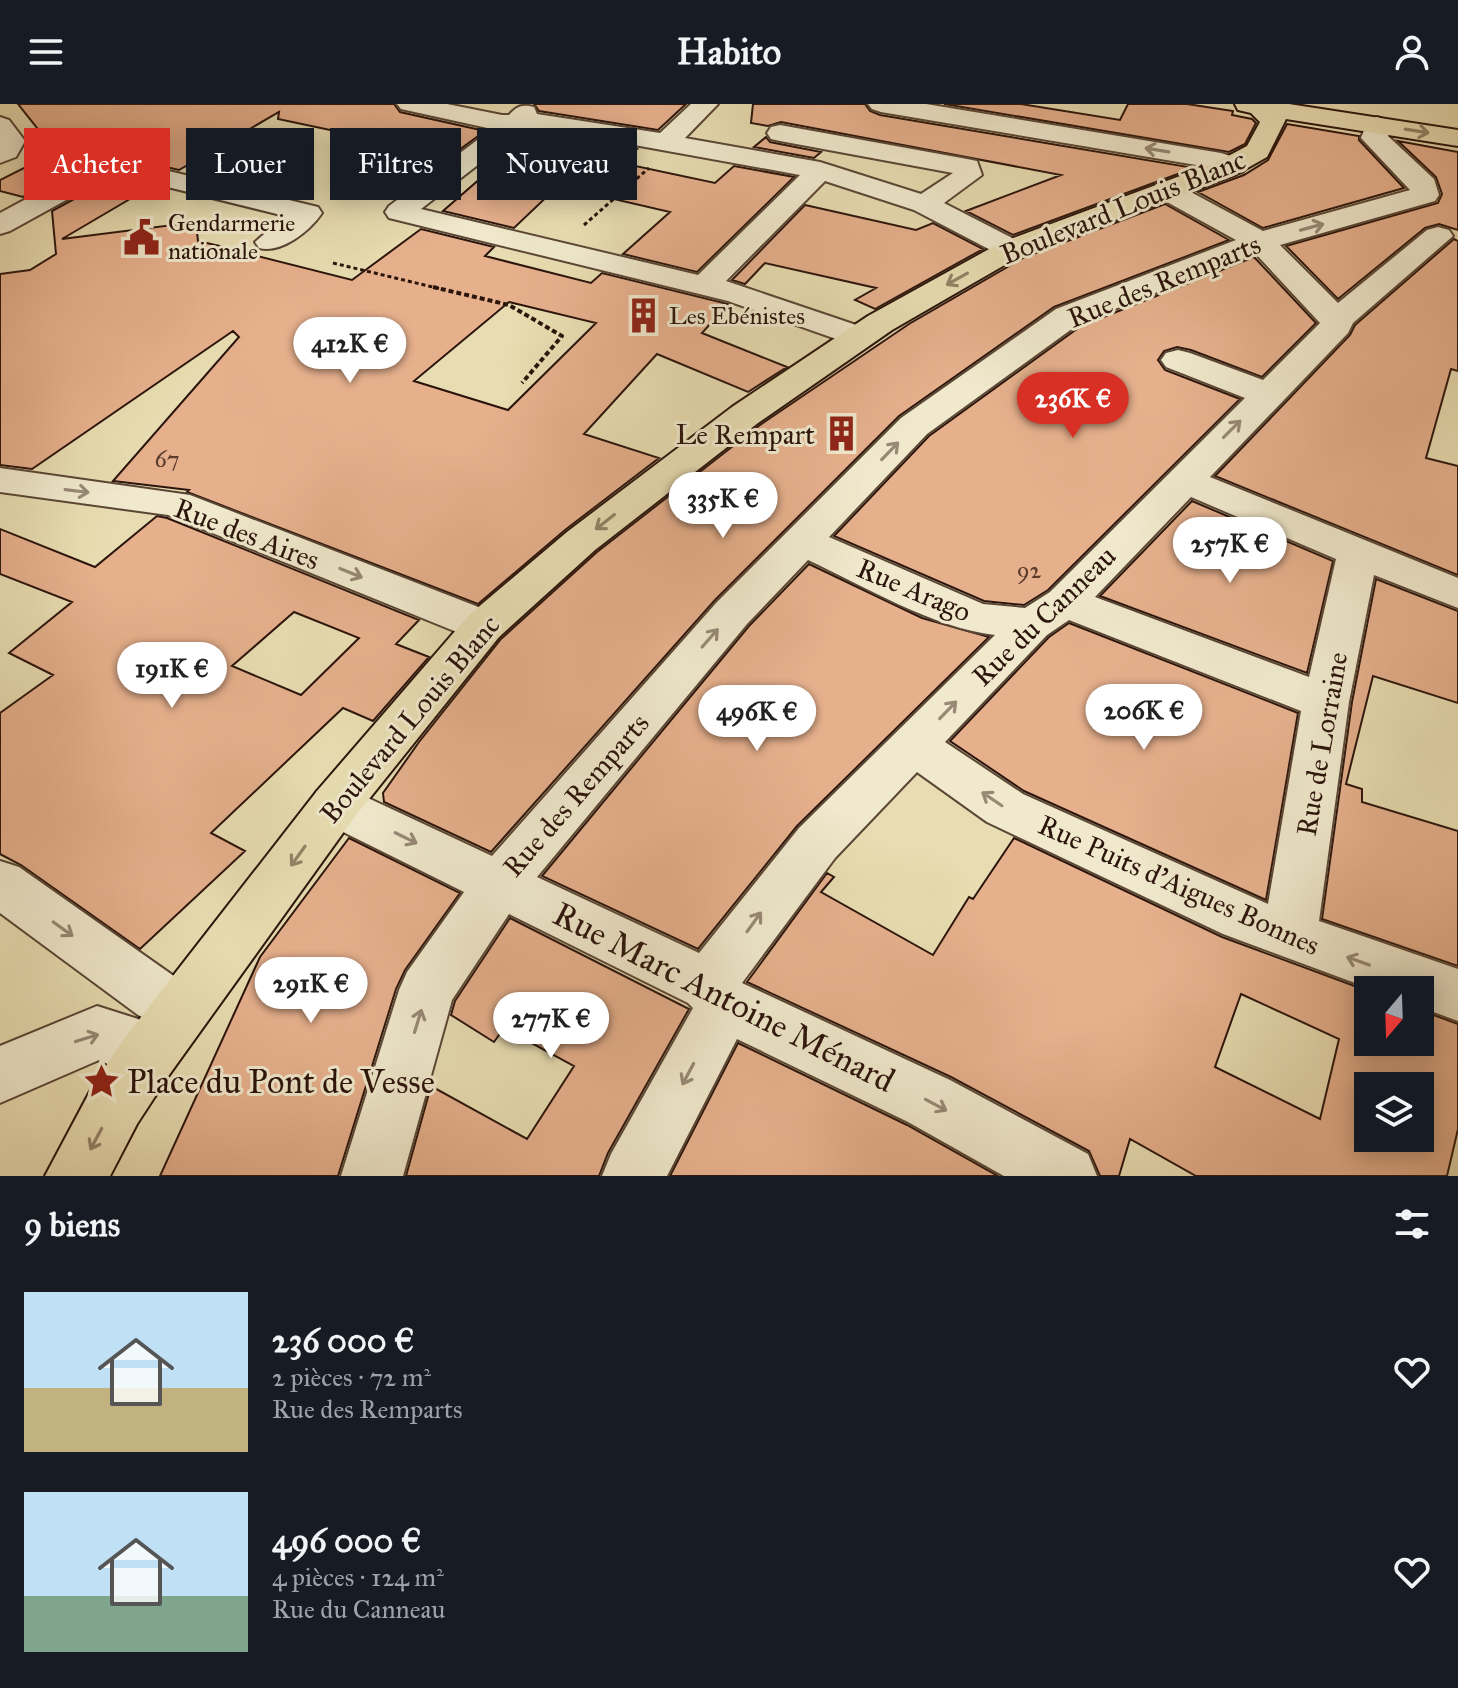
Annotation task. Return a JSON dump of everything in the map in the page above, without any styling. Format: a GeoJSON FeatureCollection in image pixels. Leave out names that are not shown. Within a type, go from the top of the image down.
{"type":"FeatureCollection","features":[{"type":"Feature","properties":{"kind":"main road","name":"Boulevard Louis Blanc"},"geometry":{"type":"LineString","coordinates":[[76,1176],[116,1103],[164,1033],[335,805],[484,626],[581,541],[709,442],[859,337],[1011,249],[1233,166],[1258,151],[1274,120],[1270,113],[1252,105]]}},
{"type":"Feature","properties":{"kind":"main road"},"geometry":{"type":"LineString","coordinates":[[1252,105],[1382,114],[1458,115]]}},
{"type":"Feature","properties":{"kind":"main road"},"geometry":{"type":"LineString","coordinates":[[1382,114],[1458,138]]}},
{"type":"Feature","properties":{"kind":"street"},"geometry":{"type":"LineString","coordinates":[[410,104],[502,123],[524,113],[546,121],[820,170],[924,204],[1011,249]]}},
{"type":"Feature","properties":{"kind":"street"},"geometry":{"type":"LineString","coordinates":[[881,104],[1221,161],[1233,166]]}},
{"type":"Feature","properties":{"kind":"street"},"geometry":{"type":"LineString","coordinates":[[524,113],[399,212],[739,294],[859,337]]}},
{"type":"Feature","properties":{"kind":"street"},"geometry":{"type":"LineString","coordinates":[[671,143],[704,114]]}},
{"type":"Feature","properties":{"kind":"street","name":"Rue des Remparts"},"geometry":{"type":"LineString","coordinates":[[372,1176],[427,990],[500,884],[732,613],[914,426],[1068,316],[1260,241],[1425,195],[1424,185],[1374,138],[1382,114]]}},
{"type":"Feature","properties":{"kind":"street"},"geometry":{"type":"LineString","coordinates":[[0,125],[12,141],[7,151],[0,155]]}},
{"type":"Feature","properties":{"kind":"street"},"geometry":{"type":"LineString","coordinates":[[757,129],[967,167],[968,175],[924,204]]}},
{"type":"Feature","properties":{"kind":"street"},"geometry":{"type":"LineString","coordinates":[[0,225],[99,171],[123,168],[308,213],[270,242]]}},
{"type":"Feature","properties":{"kind":"street"},"geometry":{"type":"LineString","coordinates":[[705,285],[820,170]]}},
{"type":"Feature","properties":{"kind":"street"},"geometry":{"type":"LineString","coordinates":[[1166,190],[1260,241],[1337,320]]}},
{"type":"Feature","properties":{"kind":"street","name":"Rue du Canneau"},"geometry":{"type":"LineString","coordinates":[[633,1176],[716,995],[770,900],[817,843],[1336,326],[1337,320],[1438,236]]}},
{"type":"Feature","properties":{"kind":"street"},"geometry":{"type":"LineString","coordinates":[[1178,360],[1267,394]]}},
{"type":"Feature","properties":{"kind":"street"},"geometry":{"type":"LineString","coordinates":[[1182,479],[1458,594]]}},
{"type":"Feature","properties":{"kind":"street","name":"Rue des Aires"},"geometry":{"type":"LineString","coordinates":[[6,487],[176,504],[484,626]]}},
{"type":"Feature","properties":{"kind":"street","name":"Rue Arago"},"geometry":{"type":"LineString","coordinates":[[802,541],[912,592],[978,618],[1048,613],[1326,702]]}},
{"type":"Feature","properties":{"kind":"street","name":"Rue de Lorraine"},"geometry":{"type":"LineString","coordinates":[[1290,936],[1326,702],[1358,552]]}},
{"type":"Feature","properties":{"kind":"street","name":"Rue Puits d'Aigues Bonnes"},"geometry":{"type":"LineString","coordinates":[[914,745],[1005,808],[1242,918],[1458,995]]}},
{"type":"Feature","properties":{"kind":"street","name":"Rue Marc Antoine Ménard"},"geometry":{"type":"LineString","coordinates":[[335,805],[500,884],[929,1101],[1066,1176]]}},
{"type":"Feature","properties":{"kind":"street"},"geometry":{"type":"LineString","coordinates":[[0,883],[158,997],[164,1033],[117,1038],[97,1033],[0,1075]]}},
{"type":"Feature","properties":{"kind":"path"},"geometry":{"type":"LineString","coordinates":[[557,249],[671,143]]}},
{"type":"Feature","properties":{"kind":"path"},"geometry":{"type":"LineString","coordinates":[[333,263],[498,301],[562,336],[522,383]]}},
{"type":"Feature","properties":{"kind":"building"},"geometry":{"type":"Polygon","coordinates":[[[18,104],[394,104],[400,112],[477,129],[477,137],[461,149],[461,128],[330,130],[278,119],[279,112],[251,128],[186,128],[186,166],[179,170],[170,168],[170,128],[37,128],[18,104]]]}},
{"type":"Feature","properties":{"kind":"building"},"geometry":{"type":"Polygon","coordinates":[[[534,104],[686,104],[658,130],[539,111],[534,104]]]}},
{"type":"Feature","properties":{"kind":"building"},"geometry":{"type":"Polygon","coordinates":[[[753,104],[865,104],[870,111],[880,115],[1194,168],[1013,235],[966,211],[1061,175],[781,122],[768,126],[751,123],[753,104]]]}},
{"type":"Feature","properties":{"kind":"building"},"geometry":{"type":"Polygon","coordinates":[[[944,104],[1021,104],[1120,120],[1128,104],[1187,104],[1233,111],[1232,115],[1252,119],[1256,123],[1245,144],[1229,152],[944,104]]]}},
{"type":"Feature","properties":{"kind":"building"},"geometry":{"type":"Polygon","coordinates":[[[1287,124],[1359,136],[1359,140],[1404,188],[1263,228],[1198,192],[1244,175],[1268,160],[1287,124]]]}},
{"type":"Feature","properties":{"kind":"building"},"geometry":{"type":"Polygon","coordinates":[[[766,137],[770,142],[821,152],[814,158],[754,147],[766,137]]]}},
{"type":"Feature","properties":{"kind":"building"},"geometry":{"type":"Polygon","coordinates":[[[1398,141],[1458,152],[1458,230],[1439,224],[1425,228],[1338,299],[1286,246],[1438,203],[1442,194],[1436,177],[1398,141]]]}},
{"type":"Feature","properties":{"kind":"building","name":"Les Ebénistes"},"geometry":{"type":"Polygon","coordinates":[[[637,166],[715,183],[734,166],[794,177],[697,272],[623,254],[670,212],[618,200],[637,200],[637,166]]]}},
{"type":"Feature","properties":{"kind":"building"},"geometry":{"type":"Polygon","coordinates":[[[24,168],[24,196],[0,191],[0,180],[24,168]]]}},
{"type":"Feature","properties":{"kind":"building","name":"Les Ebénistes"},"geometry":{"type":"Polygon","coordinates":[[[477,181],[477,200],[543,200],[514,228],[443,211],[456,200],[461,200],[461,195],[477,181]]]}},
{"type":"Feature","properties":{"kind":"building"},"geometry":{"type":"Polygon","coordinates":[[[72,200],[128,200],[62,239],[196,222],[198,241],[241,251],[255,249],[257,256],[352,280],[421,229],[494,247],[485,256],[591,283],[602,273],[728,304],[702,333],[787,367],[748,392],[657,354],[584,434],[659,458],[565,530],[478,604],[187,492],[189,490],[113,481],[239,337],[233,331],[32,469],[0,465],[0,274],[30,270],[56,254],[52,211],[72,200]],[[509,302],[414,381],[508,410],[596,323],[509,302]]]}},
{"type":"Feature","properties":{"kind":"building"},"geometry":{"type":"Polygon","coordinates":[[[1165,204],[1229,240],[1054,307],[899,416],[715,600],[491,852],[384,802],[383,793],[419,742],[501,639],[597,552],[760,425],[909,324],[1023,258],[1165,204]]]}},
{"type":"Feature","properties":{"kind":"building"},"geometry":{"type":"Polygon","coordinates":[[[805,205],[916,230],[933,223],[983,249],[875,309],[855,300],[876,288],[765,263],[745,284],[732,280],[805,205]]]}},
{"type":"Feature","properties":{"kind":"building"},"geometry":{"type":"Polygon","coordinates":[[[1454,239],[1458,241],[1458,371],[1451,369],[1426,458],[1458,466],[1458,575],[1215,476],[1350,335],[1355,325],[1454,239]]]}},
{"type":"Feature","properties":{"kind":"building"},"geometry":{"type":"Polygon","coordinates":[[[1254,257],[1316,323],[1262,377],[1191,350],[1177,347],[1164,351],[1158,360],[1165,370],[1240,399],[1048,590],[1024,605],[984,601],[834,536],[929,436],[1081,326],[1254,257]]]}},
{"type":"Feature","properties":{"kind":"building"},"geometry":{"type":"Polygon","coordinates":[[[1192,501],[1333,561],[1307,673],[1100,596],[1192,501]]]}},
{"type":"Feature","properties":{"kind":"building"},"geometry":{"type":"Polygon","coordinates":[[[157,516],[167,518],[419,620],[396,644],[429,657],[373,721],[343,708],[211,833],[245,851],[140,949],[21,865],[0,854],[0,713],[53,675],[9,653],[72,602],[0,574],[0,529],[95,567],[157,516]],[[294,612],[232,666],[301,695],[359,638],[294,612]]]}},
{"type":"Feature","properties":{"kind":"building"},"geometry":{"type":"Polygon","coordinates":[[[809,564],[922,618],[989,637],[797,826],[698,949],[542,876],[749,626],[809,564]]]}},
{"type":"Feature","properties":{"kind":"building"},"geometry":{"type":"Polygon","coordinates":[[[1376,579],[1458,611],[1458,703],[1373,676],[1346,784],[1362,789],[1362,802],[1458,831],[1458,966],[1322,919],[1352,702],[1376,579]]]}},
{"type":"Feature","properties":{"kind":"building"},"geometry":{"type":"Polygon","coordinates":[[[1069,623],[1298,713],[1266,900],[1024,791],[950,741],[1049,637],[1069,623]]]}},
{"type":"Feature","properties":{"kind":"building"},"geometry":{"type":"Polygon","coordinates":[[[349,838],[460,893],[405,970],[396,989],[338,1176],[160,1176],[260,957],[349,838]]]}},
{"type":"Feature","properties":{"kind":"building"},"geometry":{"type":"Polygon","coordinates":[[[1014,838],[1222,937],[1354,986],[1354,1056],[1434,1056],[1434,1015],[1458,1024],[1458,1129],[1447,1176],[1196,1176],[1130,1139],[1119,1176],[1100,1176],[1089,1151],[951,1077],[747,982],[827,873],[834,877],[821,892],[933,955],[969,897],[973,899],[1014,838]],[[1241,994],[1215,1067],[1320,1119],[1339,1039],[1241,994]]]}},
{"type":"Feature","properties":{"kind":"building"},"geometry":{"type":"Polygon","coordinates":[[[510,918],[689,1009],[608,1153],[599,1176],[406,1176],[431,1086],[527,1139],[574,1066],[504,1028],[494,1042],[451,1015],[455,1001],[510,918]]]}},
{"type":"Feature","properties":{"kind":"building"},"geometry":{"type":"Polygon","coordinates":[[[738,1043],[907,1125],[998,1176],[670,1176],[738,1043]]]}},
{"type":"Feature","properties":{"kind":"place","name":"Gendarmerie nationale"},"geometry":{"type":"Point","coordinates":[142,237]}},
{"type":"Feature","properties":{"kind":"place","name":"Les Ebénistes"},"geometry":{"type":"Point","coordinates":[643,316]}},
{"type":"Feature","properties":{"kind":"place","name":"Le Rempart"},"geometry":{"type":"Point","coordinates":[841,434]}},
{"type":"Feature","properties":{"kind":"place","name":"Place du Pont de Vesse"},"geometry":{"type":"Point","coordinates":[101,1081]}}]}
